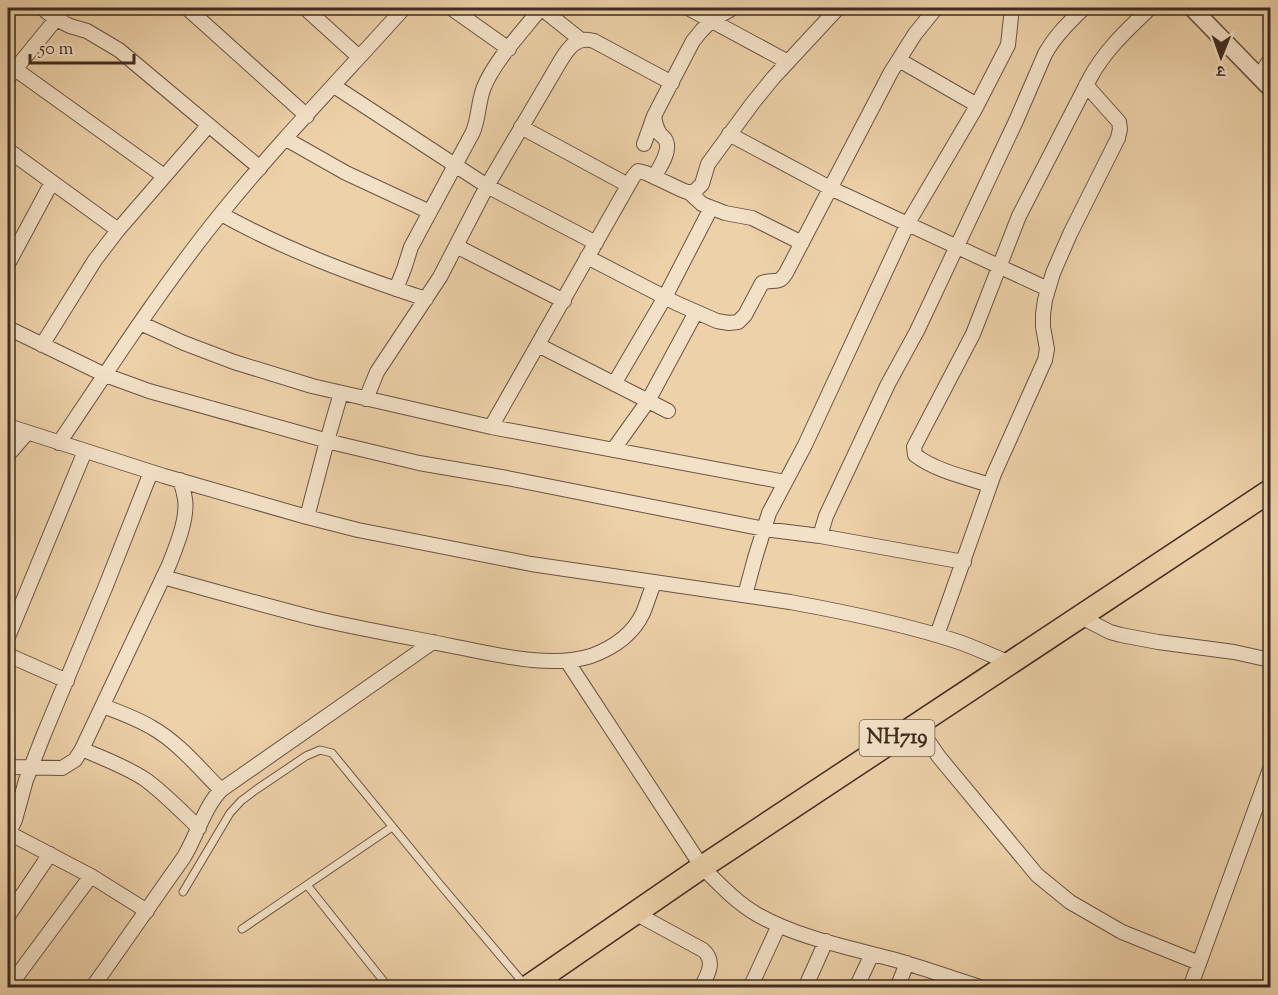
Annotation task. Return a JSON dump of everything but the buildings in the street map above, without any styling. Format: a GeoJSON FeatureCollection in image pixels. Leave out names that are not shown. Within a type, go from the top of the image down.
{"type":"FeatureCollection","features":[{"type":"Feature","properties":{"kind":"highway","name":"NH719"},"geometry":{"type":"LineString","coordinates":[[527,987],[702,867],[1270,491]]}},
{"type":"Feature","properties":{"kind":"street"},"geometry":{"type":"LineString","coordinates":[[42,8],[56,19],[87,31],[119,51],[260,168]]}},
{"type":"Feature","properties":{"kind":"street"},"geometry":{"type":"LineString","coordinates":[[65,8],[10,71],[164,176]]}},
{"type":"Feature","properties":{"kind":"street"},"geometry":{"type":"LineString","coordinates":[[187,8],[307,116]]}},
{"type":"Feature","properties":{"kind":"street"},"geometry":{"type":"LineString","coordinates":[[305,8],[359,57]]}},
{"type":"Feature","properties":{"kind":"street"},"geometry":{"type":"LineString","coordinates":[[59,443],[183,262],[221,214],[404,8]]}},
{"type":"Feature","properties":{"kind":"street"},"geometry":{"type":"LineString","coordinates":[[451,8],[509,49]]}},
{"type":"Feature","properties":{"kind":"street"},"geometry":{"type":"LineString","coordinates":[[396,289],[411,247],[476,125],[478,107],[485,85],[497,63],[541,8],[581,40]]}},
{"type":"Feature","properties":{"kind":"street"},"geometry":{"type":"LineString","coordinates":[[688,8],[788,62]]}},
{"type":"Feature","properties":{"kind":"street"},"geometry":{"type":"LineString","coordinates":[[644,144],[654,116],[693,41],[712,20],[733,8]]}},
{"type":"Feature","properties":{"kind":"street"},"geometry":{"type":"LineString","coordinates":[[690,193],[702,184],[708,164],[759,95],[838,8]]}},
{"type":"Feature","properties":{"kind":"street"},"geometry":{"type":"LineString","coordinates":[[587,257],[696,312],[717,321],[738,322],[745,315],[762,283],[769,280],[777,282],[782,279],[899,60],[915,34],[936,8]]}},
{"type":"Feature","properties":{"kind":"street"},"geometry":{"type":"LineString","coordinates":[[746,595],[769,513],[805,445],[909,223],[977,105],[1008,45],[1012,8]]}},
{"type":"Feature","properties":{"kind":"street"},"geometry":{"type":"LineString","coordinates":[[819,536],[826,516],[888,384],[913,339],[1051,44],[1084,8]]}},
{"type":"Feature","properties":{"kind":"street"},"geometry":{"type":"LineString","coordinates":[[990,485],[942,470],[924,461],[915,455],[914,447],[973,334],[1019,216],[1086,85],[1111,46],[1150,8]]}},
{"type":"Feature","properties":{"kind":"street"},"geometry":{"type":"LineString","coordinates":[[1198,10],[1265,82]]}},
{"type":"Feature","properties":{"kind":"street"},"geometry":{"type":"LineString","coordinates":[[366,399],[377,372],[440,277],[487,186],[573,43],[587,39],[594,41],[672,83]]}},
{"type":"Feature","properties":{"kind":"street"},"geometry":{"type":"LineString","coordinates":[[899,60],[977,105]]}},
{"type":"Feature","properties":{"kind":"street"},"geometry":{"type":"LineString","coordinates":[[1265,82],[1270,60]]}},
{"type":"Feature","properties":{"kind":"street"},"geometry":{"type":"LineString","coordinates":[[937,636],[990,485],[1045,360],[1047,349],[1043,314],[1053,273],[1118,138],[1120,129],[1116,117],[1086,85]]}},
{"type":"Feature","properties":{"kind":"street"},"geometry":{"type":"LineString","coordinates":[[334,86],[487,186],[596,243]]}},
{"type":"Feature","properties":{"kind":"street"},"geometry":{"type":"LineString","coordinates":[[654,116],[655,124],[666,140],[667,147],[654,177]]}},
{"type":"Feature","properties":{"kind":"street"},"geometry":{"type":"LineString","coordinates":[[42,345],[95,260],[208,126]]}},
{"type":"Feature","properties":{"kind":"street"},"geometry":{"type":"LineString","coordinates":[[521,128],[628,186]]}},
{"type":"Feature","properties":{"kind":"street"},"geometry":{"type":"LineString","coordinates":[[729,134],[830,188],[1048,289]]}},
{"type":"Feature","properties":{"kind":"street"},"geometry":{"type":"LineString","coordinates":[[286,139],[346,173],[430,212]]}},
{"type":"Feature","properties":{"kind":"street"},"geometry":{"type":"LineString","coordinates":[[8,152],[118,230]]}},
{"type":"Feature","properties":{"kind":"street"},"geometry":{"type":"LineString","coordinates":[[492,427],[638,171],[690,193],[702,204],[711,208],[752,218],[802,243]]}},
{"type":"Feature","properties":{"kind":"street"},"geometry":{"type":"LineString","coordinates":[[8,264],[52,182]]}},
{"type":"Feature","properties":{"kind":"street"},"geometry":{"type":"LineString","coordinates":[[614,384],[665,297],[711,208]]}},
{"type":"Feature","properties":{"kind":"street"},"geometry":{"type":"LineString","coordinates":[[221,214],[274,242],[377,283],[426,299]]}},
{"type":"Feature","properties":{"kind":"street"},"geometry":{"type":"LineString","coordinates":[[456,246],[564,301]]}},
{"type":"Feature","properties":{"kind":"street"},"geometry":{"type":"LineString","coordinates":[[613,450],[648,401],[696,312]]}},
{"type":"Feature","properties":{"kind":"street"},"geometry":{"type":"LineString","coordinates":[[140,323],[234,362],[312,386],[492,427],[785,482]]}},
{"type":"Feature","properties":{"kind":"street"},"geometry":{"type":"LineString","coordinates":[[8,328],[105,375],[178,400],[327,441],[419,463],[764,529],[819,536],[964,562]]}},
{"type":"Feature","properties":{"kind":"street"},"geometry":{"type":"LineString","coordinates":[[538,345],[669,411]]}},
{"type":"Feature","properties":{"kind":"street"},"geometry":{"type":"LineString","coordinates":[[307,517],[341,393]]}},
{"type":"Feature","properties":{"kind":"street"},"geometry":{"type":"LineString","coordinates":[[8,426],[151,472],[307,517],[369,532],[552,568],[746,595],[821,608],[937,636],[1010,663]]}},
{"type":"Feature","properties":{"kind":"street"},"geometry":{"type":"LineString","coordinates":[[8,455],[27,433]]}},
{"type":"Feature","properties":{"kind":"street"},"geometry":{"type":"LineString","coordinates":[[8,637],[85,451]]}},
{"type":"Feature","properties":{"kind":"street"},"geometry":{"type":"LineString","coordinates":[[147,911],[92,876],[8,833],[15,820],[26,780],[151,472]]}},
{"type":"Feature","properties":{"kind":"street"},"geometry":{"type":"LineString","coordinates":[[8,765],[62,768],[75,760],[82,749],[177,544],[185,500],[180,480]]}},
{"type":"Feature","properties":{"kind":"street"},"geometry":{"type":"LineString","coordinates":[[163,578],[303,615],[433,642],[523,659],[567,661],[597,653],[627,635],[643,613],[654,583]]}},
{"type":"Feature","properties":{"kind":"street"},"geometry":{"type":"LineString","coordinates":[[1081,617],[1110,632],[1129,637],[1264,658],[1270,647]]}},
{"type":"Feature","properties":{"kind":"street"},"geometry":{"type":"LineString","coordinates":[[92,987],[184,857],[214,797],[433,642]]}},
{"type":"Feature","properties":{"kind":"street"},"geometry":{"type":"LineString","coordinates":[[8,656],[67,681]]}},
{"type":"Feature","properties":{"kind":"street"},"geometry":{"type":"LineString","coordinates":[[567,661],[702,867],[744,906],[778,925],[800,933],[906,963],[945,982],[982,987]]}},
{"type":"Feature","properties":{"kind":"street"},"geometry":{"type":"LineString","coordinates":[[103,706],[150,726],[165,736],[221,790]]}},
{"type":"Feature","properties":{"kind":"street"},"geometry":{"type":"LineString","coordinates":[[917,724],[939,757],[1037,876],[1070,902],[1122,932],[1199,963]]}},
{"type":"Feature","properties":{"kind":"street"},"geometry":{"type":"LineString","coordinates":[[82,749],[134,773],[156,787],[199,828]]}},
{"type":"Feature","properties":{"kind":"street"},"geometry":{"type":"LineString","coordinates":[[1190,987],[1270,769]]}},
{"type":"Feature","properties":{"kind":"street"},"geometry":{"type":"LineString","coordinates":[[8,916],[50,854]]}},
{"type":"Feature","properties":{"kind":"street"},"geometry":{"type":"LineString","coordinates":[[8,987],[92,876]]}},
{"type":"Feature","properties":{"kind":"street"},"geometry":{"type":"LineString","coordinates":[[635,913],[708,954],[710,968],[701,987]]}},
{"type":"Feature","properties":{"kind":"street"},"geometry":{"type":"LineString","coordinates":[[750,987],[778,925]]}},
{"type":"Feature","properties":{"kind":"street"},"geometry":{"type":"LineString","coordinates":[[805,987],[826,941]]}},
{"type":"Feature","properties":{"kind":"street"},"geometry":{"type":"LineString","coordinates":[[856,987],[872,954]]}},
{"type":"Feature","properties":{"kind":"street"},"geometry":{"type":"LineString","coordinates":[[897,987],[906,963]]}},
{"type":"Feature","properties":{"kind":"lane"},"geometry":{"type":"LineString","coordinates":[[183,892],[230,813],[241,801],[306,756],[320,750],[332,753],[527,987]]}},
{"type":"Feature","properties":{"kind":"lane"},"geometry":{"type":"LineString","coordinates":[[242,929],[392,827]]}},
{"type":"Feature","properties":{"kind":"lane"},"geometry":{"type":"LineString","coordinates":[[307,885],[388,987]]}}]}
